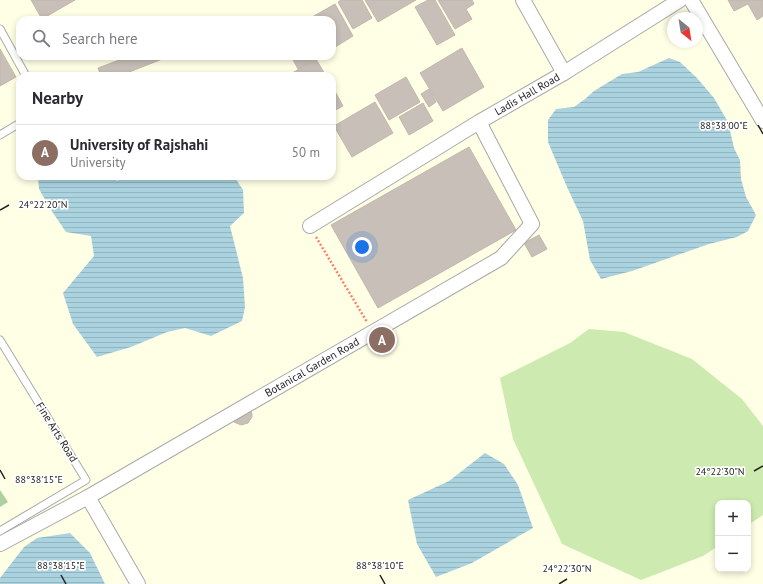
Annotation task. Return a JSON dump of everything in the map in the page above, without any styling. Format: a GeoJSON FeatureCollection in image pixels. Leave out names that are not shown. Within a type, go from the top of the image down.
{"type":"FeatureCollection","features":[{"type":"Feature","properties":{"kind":"street","name":"Ladis Hall Road"},"geometry":{"type":"LineString","coordinates":[[310,226],[479,122],[564,73],[523,0]]}},
{"type":"Feature","properties":{"kind":"street"},"geometry":{"type":"LineString","coordinates":[[564,73],[680,0]]}},
{"type":"Feature","properties":{"kind":"street"},"geometry":{"type":"LineString","coordinates":[[691,0],[763,121]]}},
{"type":"Feature","properties":{"kind":"street","name":"Botanical Garden Road"},"geometry":{"type":"LineString","coordinates":[[87,488],[501,258],[532,224],[479,122]]}},
{"type":"Feature","properties":{"kind":"street"},"geometry":{"type":"LineString","coordinates":[[0,544],[87,488]]}},
{"type":"Feature","properties":{"kind":"street","name":"Fine Arts Road"},"geometry":{"type":"LineString","coordinates":[[87,488],[138,584]]}},
{"type":"Feature","properties":{"kind":"lane"},"geometry":{"type":"LineString","coordinates":[[0,29],[16,58]]}},
{"type":"Feature","properties":{"kind":"lane"},"geometry":{"type":"LineString","coordinates":[[17,60],[24,72]]}},
{"type":"Feature","properties":{"kind":"lane"},"geometry":{"type":"LineString","coordinates":[[0,135],[16,125]]}},
{"type":"Feature","properties":{"kind":"lane","name":"Fine Arts Road"},"geometry":{"type":"LineString","coordinates":[[0,340],[87,488]]}},
{"type":"Feature","properties":{"kind":"lane"},"geometry":{"type":"LineString","coordinates":[[0,531],[87,488]]}},
{"type":"Feature","properties":{"kind":"path"},"geometry":{"type":"LineString","coordinates":[[310,226],[369,325]]}},
{"type":"Feature","properties":{"kind":"shaded area"},"geometry":{"type":"Polygon","coordinates":[[[0,0],[763,0],[763,584],[0,584],[0,0]]]}},
{"type":"Feature","properties":{"kind":"green space"},"geometry":{"type":"Polygon","coordinates":[[[589,329],[624,332],[692,359],[742,399],[763,426],[763,515],[751,523],[751,500],[715,500],[715,548],[703,556],[641,580],[562,544],[513,439],[500,378],[570,343],[589,329]]]}},
{"type":"Feature","properties":{"kind":"green space"},"geometry":{"type":"Polygon","coordinates":[[[0,490],[8,502],[0,507],[0,490]]]}},
{"type":"Feature","properties":{"kind":"water"},"geometry":{"type":"Polygon","coordinates":[[[669,58],[680,62],[697,78],[714,98],[728,122],[734,148],[740,160],[741,179],[746,197],[756,215],[748,231],[737,237],[709,244],[632,271],[601,279],[590,260],[583,221],[548,142],[548,120],[556,109],[574,107],[594,91],[622,74],[638,72],[669,58]]]}},
{"type":"Feature","properties":{"kind":"water"},"geometry":{"type":"Polygon","coordinates":[[[38,180],[237,180],[243,190],[244,213],[230,226],[243,278],[245,307],[242,321],[211,336],[185,328],[167,332],[131,347],[97,357],[73,324],[63,293],[94,256],[91,236],[66,232],[39,189],[38,180]]]}},
{"type":"Feature","properties":{"kind":"water"},"geometry":{"type":"Polygon","coordinates":[[[485,453],[504,464],[518,485],[533,528],[472,563],[436,577],[417,544],[408,500],[449,481],[485,453]]]}},
{"type":"Feature","properties":{"kind":"water"},"geometry":{"type":"Polygon","coordinates":[[[70,533],[90,553],[105,584],[0,584],[0,578],[24,547],[37,538],[70,533]]]}},
{"type":"Feature","properties":{"kind":"building"},"geometry":{"type":"Polygon","coordinates":[[[31,0],[75,0],[47,16],[40,16],[31,0]]]}},
{"type":"Feature","properties":{"kind":"building"},"geometry":{"type":"Polygon","coordinates":[[[341,0],[362,0],[372,18],[353,29],[338,2],[341,0]]]}},
{"type":"Feature","properties":{"kind":"building"},"geometry":{"type":"Polygon","coordinates":[[[365,0],[416,0],[378,22],[365,0]]]}},
{"type":"Feature","properties":{"kind":"building"},"geometry":{"type":"Polygon","coordinates":[[[428,0],[435,0],[455,35],[437,45],[415,7],[428,0]]]}},
{"type":"Feature","properties":{"kind":"building"},"geometry":{"type":"Polygon","coordinates":[[[438,0],[472,0],[474,4],[466,9],[472,19],[455,29],[438,0]]]}},
{"type":"Feature","properties":{"kind":"building"},"geometry":{"type":"Polygon","coordinates":[[[728,0],[763,0],[763,16],[757,20],[748,4],[734,11],[728,0]]]}},
{"type":"Feature","properties":{"kind":"building"},"geometry":{"type":"Polygon","coordinates":[[[335,4],[353,36],[336,47],[336,16],[314,16],[335,4]]]}},
{"type":"Feature","properties":{"kind":"building"},"geometry":{"type":"Polygon","coordinates":[[[462,48],[484,87],[443,111],[420,73],[462,48]]]}},
{"type":"Feature","properties":{"kind":"building"},"geometry":{"type":"Polygon","coordinates":[[[0,49],[16,77],[0,86],[0,49]]]}},
{"type":"Feature","properties":{"kind":"building"},"geometry":{"type":"Polygon","coordinates":[[[119,60],[160,60],[129,72],[100,72],[98,68],[119,60]]]}},
{"type":"Feature","properties":{"kind":"building"},"geometry":{"type":"Polygon","coordinates":[[[293,60],[313,60],[298,69],[293,60]]]}},
{"type":"Feature","properties":{"kind":"building"},"geometry":{"type":"Polygon","coordinates":[[[317,60],[324,72],[294,72],[317,60]]]}},
{"type":"Feature","properties":{"kind":"building"},"geometry":{"type":"Polygon","coordinates":[[[406,77],[420,102],[389,120],[375,95],[406,77]]]}},
{"type":"Feature","properties":{"kind":"building"},"geometry":{"type":"Polygon","coordinates":[[[429,89],[436,102],[429,107],[421,94],[429,89]]]}},
{"type":"Feature","properties":{"kind":"building"},"geometry":{"type":"Polygon","coordinates":[[[336,93],[343,106],[336,110],[336,93]]]}},
{"type":"Feature","properties":{"kind":"building"},"geometry":{"type":"Polygon","coordinates":[[[375,102],[393,133],[352,157],[336,129],[336,125],[375,102]]]}},
{"type":"Feature","properties":{"kind":"building"},"geometry":{"type":"Polygon","coordinates":[[[423,103],[433,121],[409,135],[399,117],[423,103]]]}},
{"type":"Feature","properties":{"kind":"building"},"geometry":{"type":"Polygon","coordinates":[[[469,147],[516,230],[378,308],[331,225],[469,147]]]}},
{"type":"Feature","properties":{"kind":"building"},"geometry":{"type":"Polygon","coordinates":[[[539,235],[547,249],[532,257],[524,243],[539,235]]]}},
{"type":"Feature","properties":{"kind":"building"},"geometry":{"type":"Polygon","coordinates":[[[250,408],[252,417],[248,423],[241,425],[234,422],[232,419],[250,408]]]}},
{"type":"Feature","properties":{"kind":"place","name":"University of Rajshahi"},"geometry":{"type":"Point","coordinates":[382,340]}}]}
